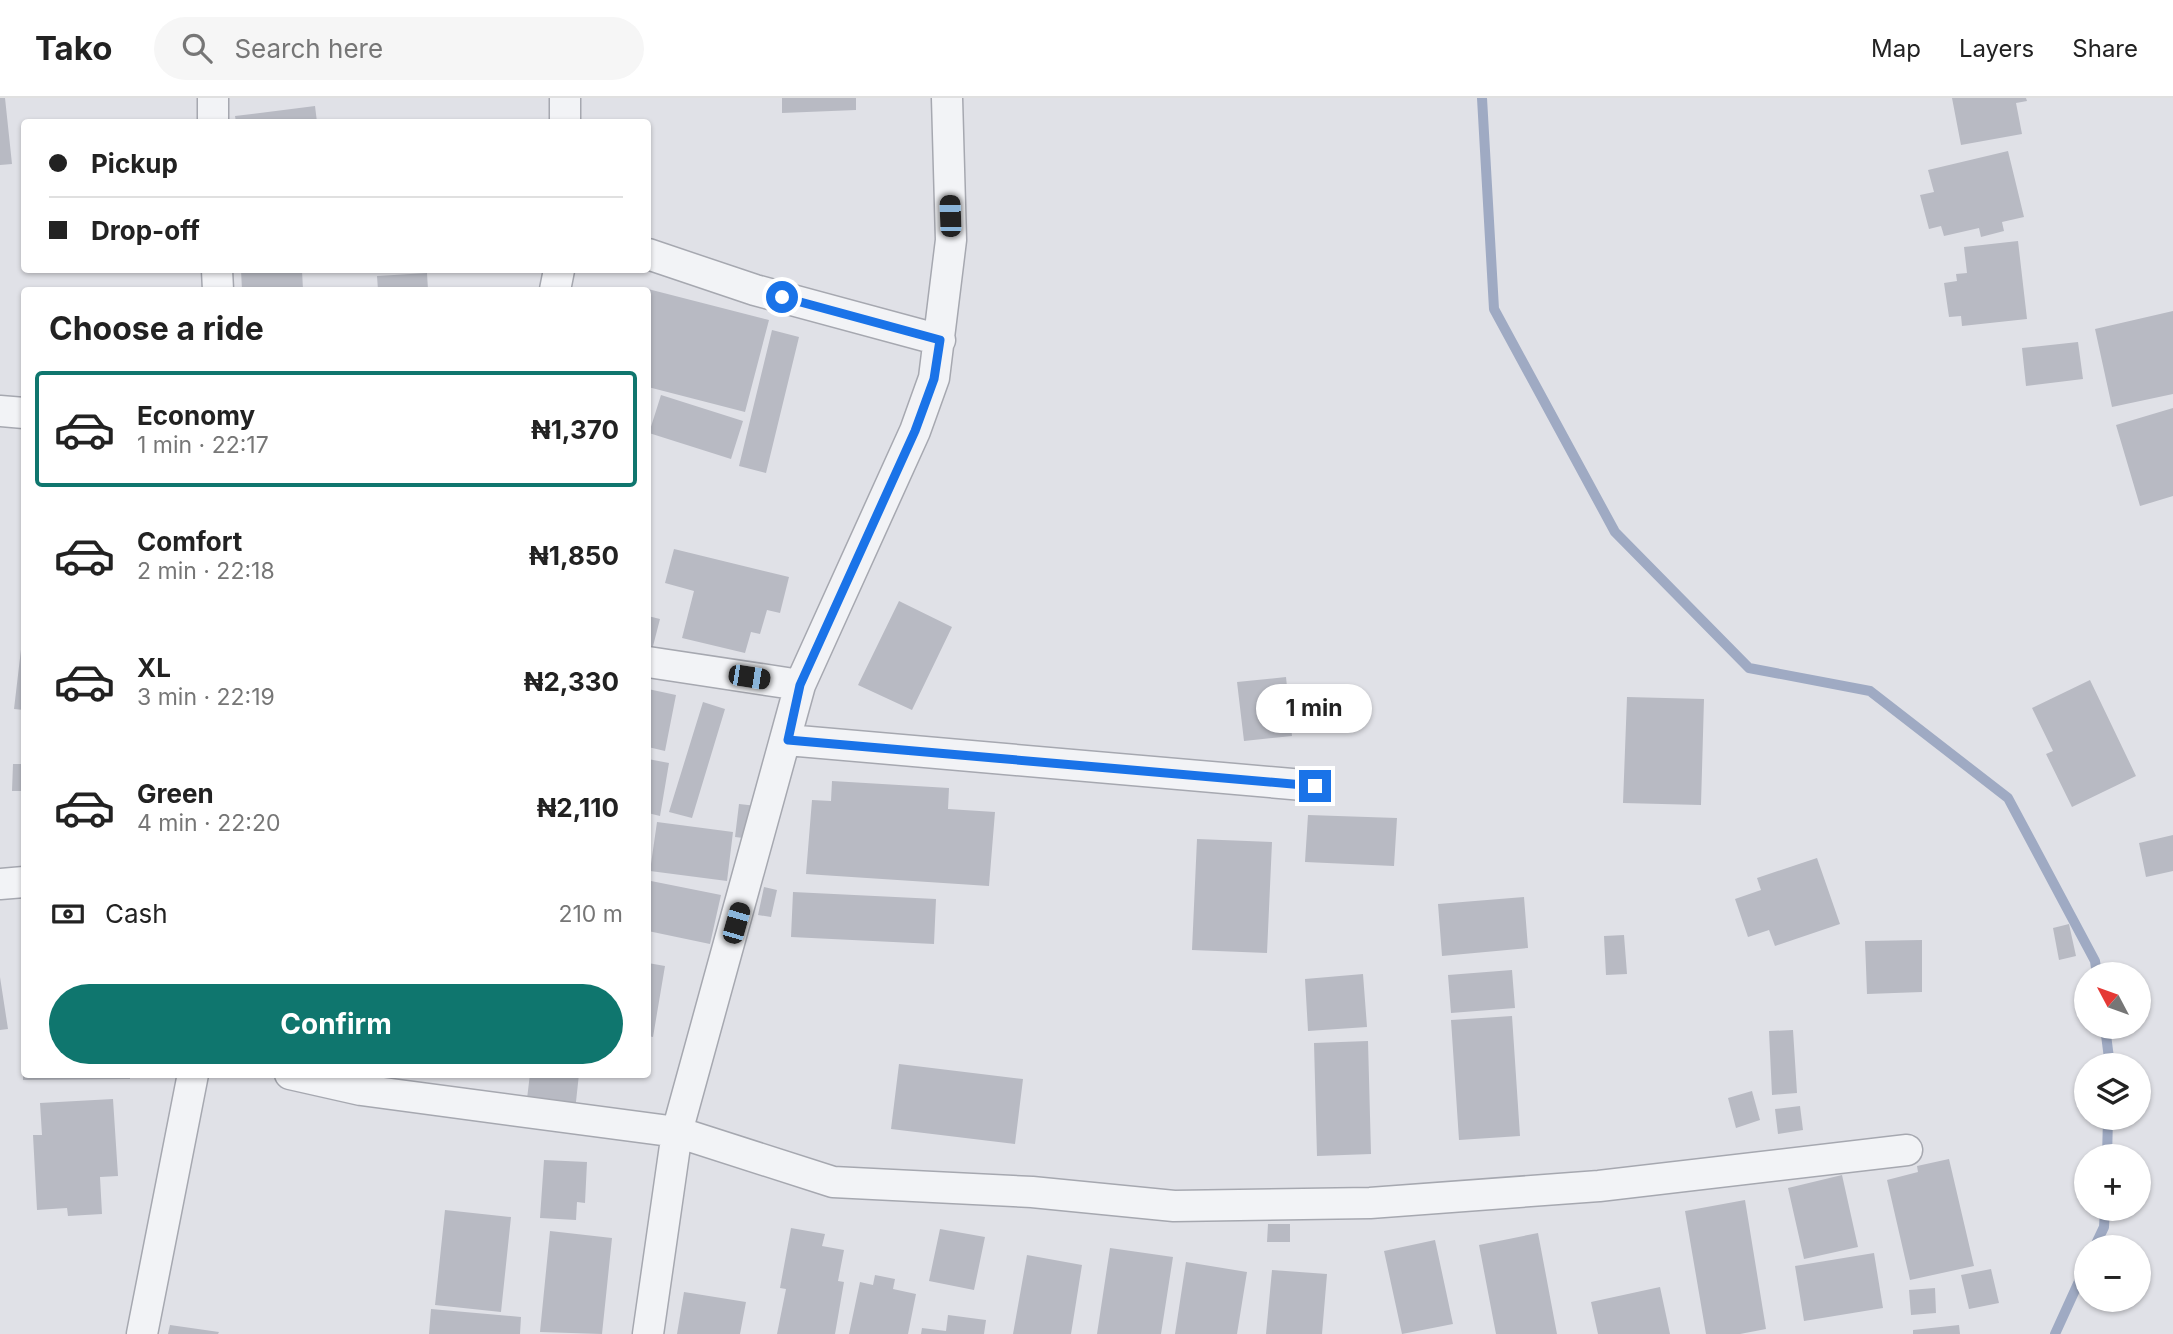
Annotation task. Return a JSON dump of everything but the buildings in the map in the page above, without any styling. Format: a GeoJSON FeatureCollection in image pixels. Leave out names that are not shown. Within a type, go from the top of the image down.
{"type":"FeatureCollection","features":[{"type":"Feature","properties":{"kind":"street"},"geometry":{"type":"LineString","coordinates":[[213,98],[213,119]]}},
{"type":"Feature","properties":{"kind":"street"},"geometry":{"type":"LineString","coordinates":[[565,98],[565,119]]}},
{"type":"Feature","properties":{"kind":"street"},"geometry":{"type":"LineString","coordinates":[[648,1334],[677,1132],[788,740],[800,685],[915,431],[934,379],[951,240],[947,98]]}},
{"type":"Feature","properties":{"kind":"street"},"geometry":{"type":"LineString","coordinates":[[651,255],[755,290],[940,340]]}},
{"type":"Feature","properties":{"kind":"street"},"geometry":{"type":"LineString","coordinates":[[0,411],[21,413]]}},
{"type":"Feature","properties":{"kind":"street"},"geometry":{"type":"LineString","coordinates":[[651,662],[800,685]]}},
{"type":"Feature","properties":{"kind":"street"},"geometry":{"type":"LineString","coordinates":[[788,740],[1315,786]]}},
{"type":"Feature","properties":{"kind":"street"},"geometry":{"type":"LineString","coordinates":[[0,884],[21,882]]}},
{"type":"Feature","properties":{"kind":"street"},"geometry":{"type":"LineString","coordinates":[[142,1334],[192,1078]]}},
{"type":"Feature","properties":{"kind":"street"},"geometry":{"type":"LineString","coordinates":[[308,1078],[362,1090],[677,1132],[833,1182],[1032,1192],[1174,1206],[1370,1203],[1559,1189],[1906,1150]]}},
{"type":"Feature","properties":{"kind":"waterway"},"geometry":{"type":"LineString","coordinates":[[1482,98],[1494,309],[1615,532],[1749,668],[1870,691],[2008,798],[2095,962]]}},
{"type":"Feature","properties":{"kind":"waterway"},"geometry":{"type":"LineString","coordinates":[[2107,1040],[2108,1053]]}},
{"type":"Feature","properties":{"kind":"waterway"},"geometry":{"type":"LineString","coordinates":[[2107,1144],[2108,1130]]}},
{"type":"Feature","properties":{"kind":"waterway"},"geometry":{"type":"LineString","coordinates":[[2100,1235],[2104,1221]]}},
{"type":"Feature","properties":{"kind":"waterway"},"geometry":{"type":"LineString","coordinates":[[2055,1334],[2074,1292]]}},
{"type":"Feature","properties":{"kind":"route"},"geometry":{"type":"LineString","coordinates":[[782,297],[940,340],[934,379],[915,431],[800,685],[788,740],[1315,786]]}}]}
